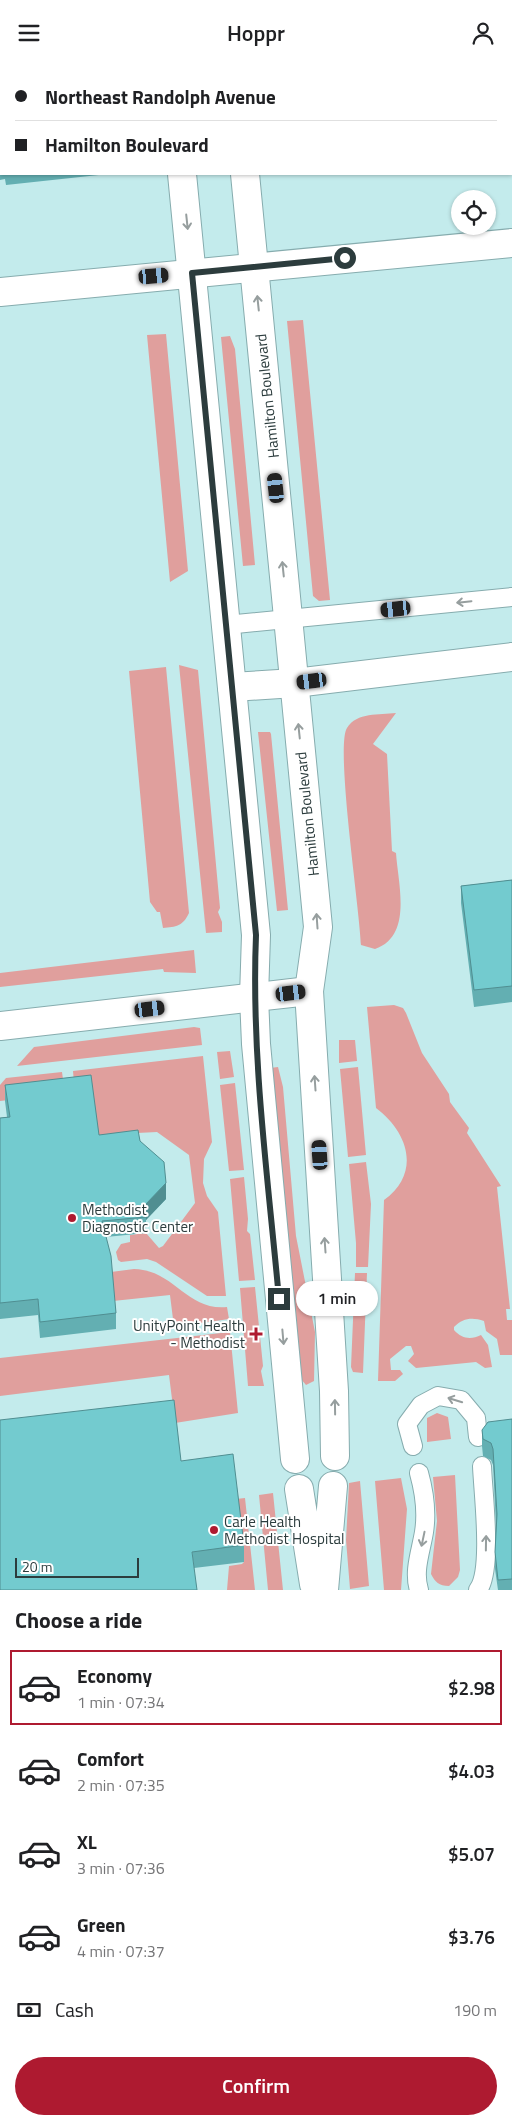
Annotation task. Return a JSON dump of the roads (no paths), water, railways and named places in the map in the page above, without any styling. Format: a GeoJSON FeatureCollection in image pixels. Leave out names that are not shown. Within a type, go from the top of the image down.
{"type":"FeatureCollection","features":[{"type":"Feature","properties":{"kind":"street"},"geometry":{"type":"LineString","coordinates":[[182,175],[256,935],[254,997],[256,1044],[295,1459]]}},
{"type":"Feature","properties":{"kind":"street","name":"Hamilton Boulevard"},"geometry":{"type":"LineString","coordinates":[[245,175],[318,927],[310,991],[334,1391],[335,1456]]}},
{"type":"Feature","properties":{"kind":"street"},"geometry":{"type":"LineString","coordinates":[[0,292],[512,243]]}},
{"type":"Feature","properties":{"kind":"street"},"geometry":{"type":"LineString","coordinates":[[232,687],[295,683],[512,657]]}},
{"type":"Feature","properties":{"kind":"street"},"geometry":{"type":"LineString","coordinates":[[0,1027],[310,991]]}},
{"type":"Feature","properties":{"kind":"street"},"geometry":{"type":"LineString","coordinates":[[324,1590],[333,1486]]}},
{"type":"Feature","properties":{"kind":"street"},"geometry":{"type":"LineString","coordinates":[[299,1489],[315,1590]]}},
{"type":"Feature","properties":{"kind":"lane"},"geometry":{"type":"LineString","coordinates":[[226,625],[288,621],[512,597]]}},
{"type":"Feature","properties":{"kind":"lane"},"geometry":{"type":"LineString","coordinates":[[413,1445],[407,1424],[420,1405],[438,1396],[461,1400],[476,1418],[478,1437]]}},
{"type":"Feature","properties":{"kind":"lane"},"geometry":{"type":"LineString","coordinates":[[478,1590],[483,1584],[486,1543],[482,1466]]}},
{"type":"Feature","properties":{"kind":"lane"},"geometry":{"type":"LineString","coordinates":[[419,1473],[424,1491],[425,1530],[417,1564],[419,1590]]}},
{"type":"Feature","properties":{"kind":"place","name":"Methodist Diagnostic Center"},"geometry":{"type":"Point","coordinates":[72,1218]}},
{"type":"Feature","properties":{"kind":"place","name":"UnityPoint Health - Methodist"},"geometry":{"type":"Point","coordinates":[256,1334]}},
{"type":"Feature","properties":{"kind":"place","name":"Carle Health Methodist Hospital"},"geometry":{"type":"Point","coordinates":[214,1530]}}]}
